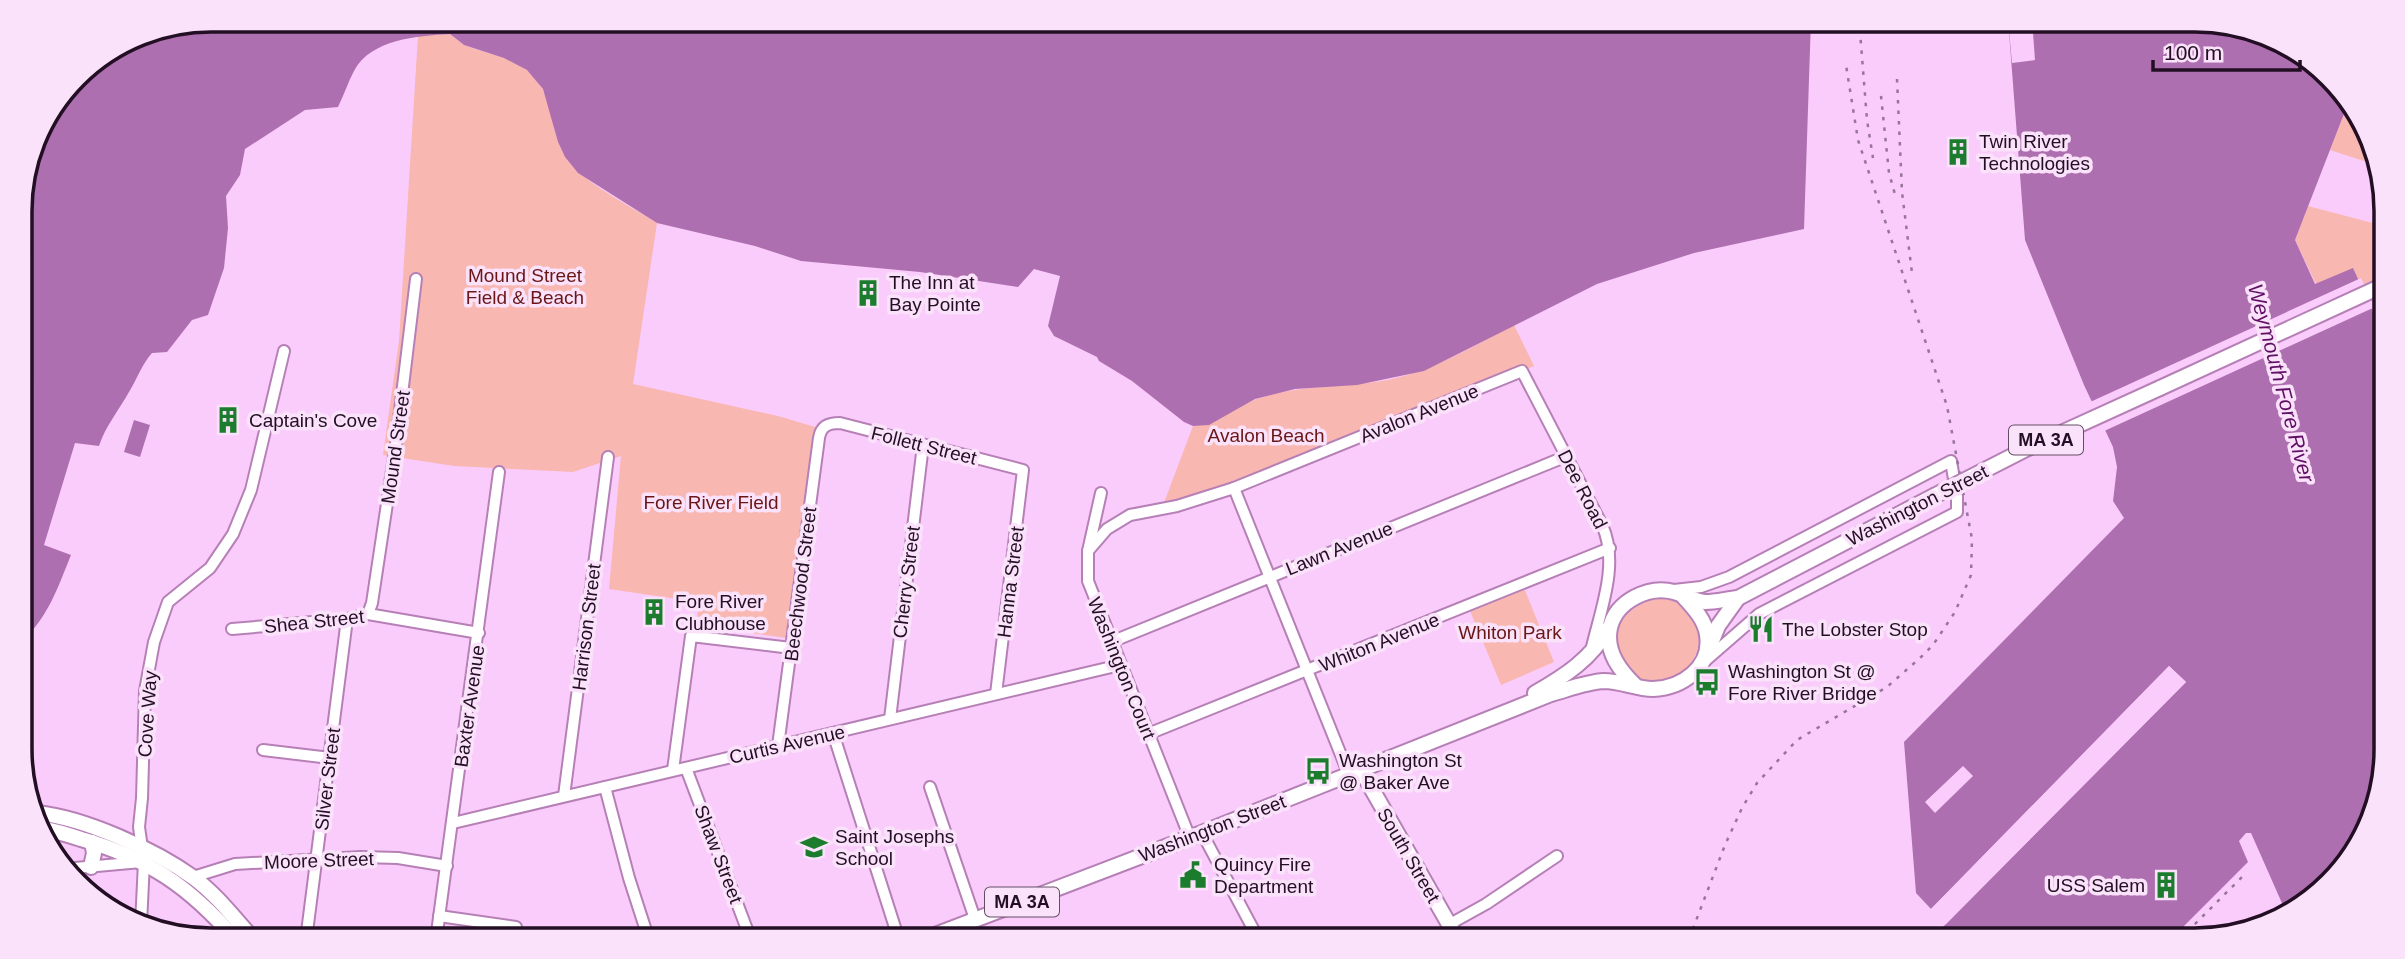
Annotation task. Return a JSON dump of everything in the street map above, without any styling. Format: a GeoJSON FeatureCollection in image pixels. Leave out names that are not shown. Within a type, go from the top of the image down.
{"type":"FeatureCollection","features":[{"type":"Feature","properties":{"kind":"main road","name":"Washington Street"},"geometry":{"type":"LineString","coordinates":[[1675,592],[1705,602],[1738,598],[2026,449],[2374,290]]}},
{"type":"Feature","properties":{"kind":"main road","name":"MA 3A"},"geometry":{"type":"LineString","coordinates":[[1610,626],[1621,607],[1633,598],[1654,590],[1675,592]]}},
{"type":"Feature","properties":{"kind":"main road"},"geometry":{"type":"LineString","coordinates":[[1675,592],[1700,616],[1705,626],[1705,658]]}},
{"type":"Feature","properties":{"kind":"main road","name":"Washington Street"},"geometry":{"type":"LineString","coordinates":[[1705,658],[1718,626],[1738,598]]}},
{"type":"Feature","properties":{"kind":"main road","name":"Washington Street"},"geometry":{"type":"LineString","coordinates":[[1501,713],[1564,676],[1590,656],[1610,626]]}},
{"type":"Feature","properties":{"kind":"main road"},"geometry":{"type":"LineString","coordinates":[[1610,626],[1612,656],[1635,685]]}},
{"type":"Feature","properties":{"kind":"main road","name":"MA 3A"},"geometry":{"type":"LineString","coordinates":[[1635,685],[1651,689],[1680,683],[1695,673],[1705,658]]}},
{"type":"Feature","properties":{"kind":"main road","name":"Washington Street"},"geometry":{"type":"LineString","coordinates":[[955,928],[1551,694],[1593,682],[1635,685]]}},
{"type":"Feature","properties":{"kind":"main road","name":"South Street"},"geometry":{"type":"LineString","coordinates":[[1355,772],[1452,927]]}},
{"type":"Feature","properties":{"kind":"main road"},"geometry":{"type":"LineString","coordinates":[[45,815],[104,831],[193,877],[217,898],[243,928]]}},
{"type":"Feature","properties":{"kind":"main road"},"geometry":{"type":"LineString","coordinates":[[52,831],[144,854],[211,911],[226,928]]}},
{"type":"Feature","properties":{"kind":"main road"},"geometry":{"type":"LineString","coordinates":[[91,867],[94,853],[92,842]]}},
{"type":"Feature","properties":{"kind":"street","name":"Mound Street"},"geometry":{"type":"LineString","coordinates":[[368,614],[372,603],[396,444],[416,279]]}},
{"type":"Feature","properties":{"kind":"street","name":"Cove Way"},"geometry":{"type":"LineString","coordinates":[[141,913],[144,854],[139,827],[145,691],[154,642],[168,601],[209,568],[233,534],[249,497],[284,351]]}},
{"type":"Feature","properties":{"kind":"street","name":"Dee Road"},"geometry":{"type":"LineString","coordinates":[[1522,371],[1602,524],[1610,548],[1608,574],[1590,656]]}},
{"type":"Feature","properties":{"kind":"street","name":"Avalon Avenue"},"geometry":{"type":"LineString","coordinates":[[1088,551],[1107,529],[1129,515],[1177,506],[1234,488],[1522,371]]}},
{"type":"Feature","properties":{"kind":"street","name":"Follett Street"},"geometry":{"type":"LineString","coordinates":[[825,425],[840,423],[1023,470]]}},
{"type":"Feature","properties":{"kind":"street","name":"Beechwood Street"},"geometry":{"type":"LineString","coordinates":[[778,746],[820,430],[825,425]]}},
{"type":"Feature","properties":{"kind":"street","name":"Cherry Street"},"geometry":{"type":"LineString","coordinates":[[890,719],[922,445]]}},
{"type":"Feature","properties":{"kind":"street","name":"Lawn Avenue"},"geometry":{"type":"LineString","coordinates":[[1111,642],[1567,456]]}},
{"type":"Feature","properties":{"kind":"street","name":"Harrison Street"},"geometry":{"type":"LineString","coordinates":[[565,796],[608,457]]}},
{"type":"Feature","properties":{"kind":"street"},"geometry":{"type":"LineString","coordinates":[[1675,592],[1701,587],[1729,577],[1951,461],[1957,497],[1956,512],[1759,614],[1705,658]]}},
{"type":"Feature","properties":{"kind":"street","name":"Hanna Street"},"geometry":{"type":"LineString","coordinates":[[996,694],[1023,470]]}},
{"type":"Feature","properties":{"kind":"street","name":"Baxter Avenue"},"geometry":{"type":"LineString","coordinates":[[438,928],[499,472]]}},
{"type":"Feature","properties":{"kind":"street"},"geometry":{"type":"LineString","coordinates":[[1234,488],[1307,671],[1355,772]]}},
{"type":"Feature","properties":{"kind":"street","name":"Washington Court"},"geometry":{"type":"LineString","coordinates":[[1101,493],[1088,551],[1088,581],[1148,734],[1196,835],[1253,927]]}},
{"type":"Feature","properties":{"kind":"street","name":"Whiton Avenue"},"geometry":{"type":"LineString","coordinates":[[1148,734],[1610,548]]}},
{"type":"Feature","properties":{"kind":"street","name":"Shea Street"},"geometry":{"type":"LineString","coordinates":[[232,629],[347,619],[368,614],[479,633]]}},
{"type":"Feature","properties":{"kind":"street","name":"Silver Street"},"geometry":{"type":"LineString","coordinates":[[308,928],[347,619]]}},
{"type":"Feature","properties":{"kind":"street"},"geometry":{"type":"LineString","coordinates":[[673,771],[691,636],[792,648]]}},
{"type":"Feature","properties":{"kind":"street","name":"Curtis Avenue"},"geometry":{"type":"LineString","coordinates":[[453,822],[1120,665]]}},
{"type":"Feature","properties":{"kind":"street"},"geometry":{"type":"LineString","coordinates":[[833,733],[895,928]]}},
{"type":"Feature","properties":{"kind":"street"},"geometry":{"type":"LineString","coordinates":[[263,750],[330,758]]}},
{"type":"Feature","properties":{"kind":"street","name":"Shaw Street"},"geometry":{"type":"LineString","coordinates":[[686,768],[746,928]]}},
{"type":"Feature","properties":{"kind":"street"},"geometry":{"type":"LineString","coordinates":[[605,787],[645,928]]}},
{"type":"Feature","properties":{"kind":"street"},"geometry":{"type":"LineString","coordinates":[[930,787],[973,928]]}},
{"type":"Feature","properties":{"kind":"street"},"geometry":{"type":"LineString","coordinates":[[78,868],[144,854]]}},
{"type":"Feature","properties":{"kind":"street"},"geometry":{"type":"LineString","coordinates":[[1450,924],[1486,904],[1557,856]]}},
{"type":"Feature","properties":{"kind":"street","name":"Moore Street"},"geometry":{"type":"LineString","coordinates":[[193,877],[235,864],[360,857],[398,858],[447,866]]}},
{"type":"Feature","properties":{"kind":"street"},"geometry":{"type":"LineString","coordinates":[[439,916],[516,927]]}},
{"type":"Feature","properties":{"kind":"green space","name":"Mound Street Field & Beach"},"geometry":{"type":"Polygon","coordinates":[[[450,34],[465,45],[506,58],[527,70],[542,89],[560,147],[573,167],[595,185],[657,223],[633,384],[778,416],[815,427],[787,638],[697,625],[698,602],[609,589],[621,456],[573,472],[454,466],[383,455],[399,341],[418,36],[450,34]]]}},
{"type":"Feature","properties":{"kind":"green space"},"geometry":{"type":"Polygon","coordinates":[[[2344,114],[2360,142],[2366,162],[2330,150],[2344,114]]]}},
{"type":"Feature","properties":{"kind":"green space"},"geometry":{"type":"Polygon","coordinates":[[[2308,206],[2374,223],[2374,314],[2316,284],[2295,240],[2308,206]]]}},
{"type":"Feature","properties":{"kind":"green space","name":"Avalon Beach"},"geometry":{"type":"Polygon","coordinates":[[[1514,325],[1534,366],[1234,488],[1162,508],[1193,426],[1212,422],[1248,402],[1274,394],[1361,384],[1412,374],[1514,325]]]}},
{"type":"Feature","properties":{"kind":"green space","name":"Whiton Park"},"geometry":{"type":"Polygon","coordinates":[[[1524,588],[1554,662],[1501,685],[1470,611],[1524,588]]]}},
{"type":"Feature","properties":{"kind":"green space"},"geometry":{"type":"Polygon","coordinates":[[[1663,598],[1682,605],[1694,617],[1699,632],[1698,648],[1691,663],[1680,675],[1664,681],[1645,680],[1633,674],[1624,664],[1616,641],[1618,630],[1630,612],[1651,600],[1663,598]]]}},
{"type":"Feature","properties":{"kind":"water"},"geometry":{"type":"Polygon","coordinates":[[[199,32],[1811,32],[1804,229],[1694,253],[1597,284],[1424,371],[1357,385],[1295,389],[1255,399],[1209,425],[1193,426],[1097,357],[1054,336],[1048,326],[1060,276],[1034,269],[1018,287],[920,272],[801,261],[755,246],[657,223],[578,173],[565,157],[558,142],[543,89],[527,70],[504,58],[464,45],[450,34],[396,41],[372,52],[362,60],[338,107],[305,110],[245,149],[240,175],[226,196],[228,228],[224,268],[208,315],[192,320],[167,352],[152,353],[108,425],[99,446],[75,443],[44,545],[71,555],[57,590],[32,631],[33,187],[45,142],[62,111],[84,84],[102,69],[142,45],[176,35],[199,32]]]}},
{"type":"Feature","properties":{"kind":"water","name":"Weymouth Fore River"},"geometry":{"type":"Polygon","coordinates":[[[2009,32],[2206,32],[2229,35],[2274,50],[2294,62],[2321,84],[2344,114],[2295,240],[2315,284],[2353,268],[2374,314],[2374,748],[2370,783],[2355,828],[2329,866],[2312,883],[2282,904],[2251,833],[2246,833],[2239,841],[2248,862],[2183,927],[1943,927],[2186,682],[2169,666],[1931,909],[1916,893],[1904,742],[2124,518],[2113,501],[2117,467],[2113,447],[2084,385],[2025,240],[2009,32]]]}},
{"type":"Feature","properties":{"kind":"water"},"geometry":{"type":"Polygon","coordinates":[[[134,420],[150,425],[140,457],[124,452],[134,420]]]}},
{"type":"Feature","properties":{"kind":"pier"},"geometry":{"type":"Polygon","coordinates":[[[2009,32],[2033,32],[2035,60],[2012,63],[2009,32]]]}},
{"type":"Feature","properties":{"kind":"pier"},"geometry":{"type":"Polygon","coordinates":[[[2361,278],[2374,305],[2374,307],[2102,432],[2088,403],[2361,278]]]}},
{"type":"Feature","properties":{"kind":"pier"},"geometry":{"type":"Polygon","coordinates":[[[2169,666],[2186,682],[1946,924],[1944,922],[2181,682],[2169,671],[1933,911],[1931,909],[2169,666]]]}},
{"type":"Feature","properties":{"kind":"pier"},"geometry":{"type":"Polygon","coordinates":[[[1963,766],[1973,776],[1935,813],[1925,802],[1963,766]]]}},
{"type":"Feature","properties":{"kind":"railway"},"geometry":{"type":"LineString","coordinates":[[1860,32],[1873,158]]}},
{"type":"Feature","properties":{"kind":"railway"},"geometry":{"type":"LineString","coordinates":[[1693,927],[1725,845],[1757,783],[1797,740],[1887,687],[1920,658],[1933,645],[1955,612],[1971,575],[1972,539],[1947,406],[1858,140],[1846,65]]}},
{"type":"Feature","properties":{"kind":"railway"},"geometry":{"type":"LineString","coordinates":[[1897,79],[1902,192],[1912,273]]}},
{"type":"Feature","properties":{"kind":"railway"},"geometry":{"type":"LineString","coordinates":[[1881,96],[1889,173],[1896,198]]}},
{"type":"Feature","properties":{"kind":"railway"},"geometry":{"type":"LineString","coordinates":[[2192,927],[2244,875]]}},
{"type":"Feature","properties":{"kind":"place","name":"Twin River Technologies"},"geometry":{"type":"Point","coordinates":[1958,152]}},
{"type":"Feature","properties":{"kind":"place","name":"The Inn at Bay Pointe"},"geometry":{"type":"Point","coordinates":[868,293]}},
{"type":"Feature","properties":{"kind":"place","name":"Captain's Cove"},"geometry":{"type":"Point","coordinates":[228,420]}},
{"type":"Feature","properties":{"kind":"place","name":"Fore River Clubhouse"},"geometry":{"type":"Point","coordinates":[654,612]}},
{"type":"Feature","properties":{"kind":"place","name":"The Lobster Stop"},"geometry":{"type":"Point","coordinates":[1761,629]}},
{"type":"Feature","properties":{"kind":"place","name":"Washington St @ Fore River Bridge"},"geometry":{"type":"Point","coordinates":[1707,682]}},
{"type":"Feature","properties":{"kind":"place","name":"Washington St @ Baker Ave"},"geometry":{"type":"Point","coordinates":[1318,771]}},
{"type":"Feature","properties":{"kind":"place","name":"Saint Josephs School"},"geometry":{"type":"Point","coordinates":[814,847]}},
{"type":"Feature","properties":{"kind":"place","name":"Quincy Fire Department"},"geometry":{"type":"Point","coordinates":[1193,875]}},
{"type":"Feature","properties":{"kind":"place","name":"USS Salem"},"geometry":{"type":"Point","coordinates":[2166,885]}},
{"type":"Feature","properties":{"kind":"park label","name":"Fore River Field"},"geometry":{"type":"Point","coordinates":[711,502]}}]}
